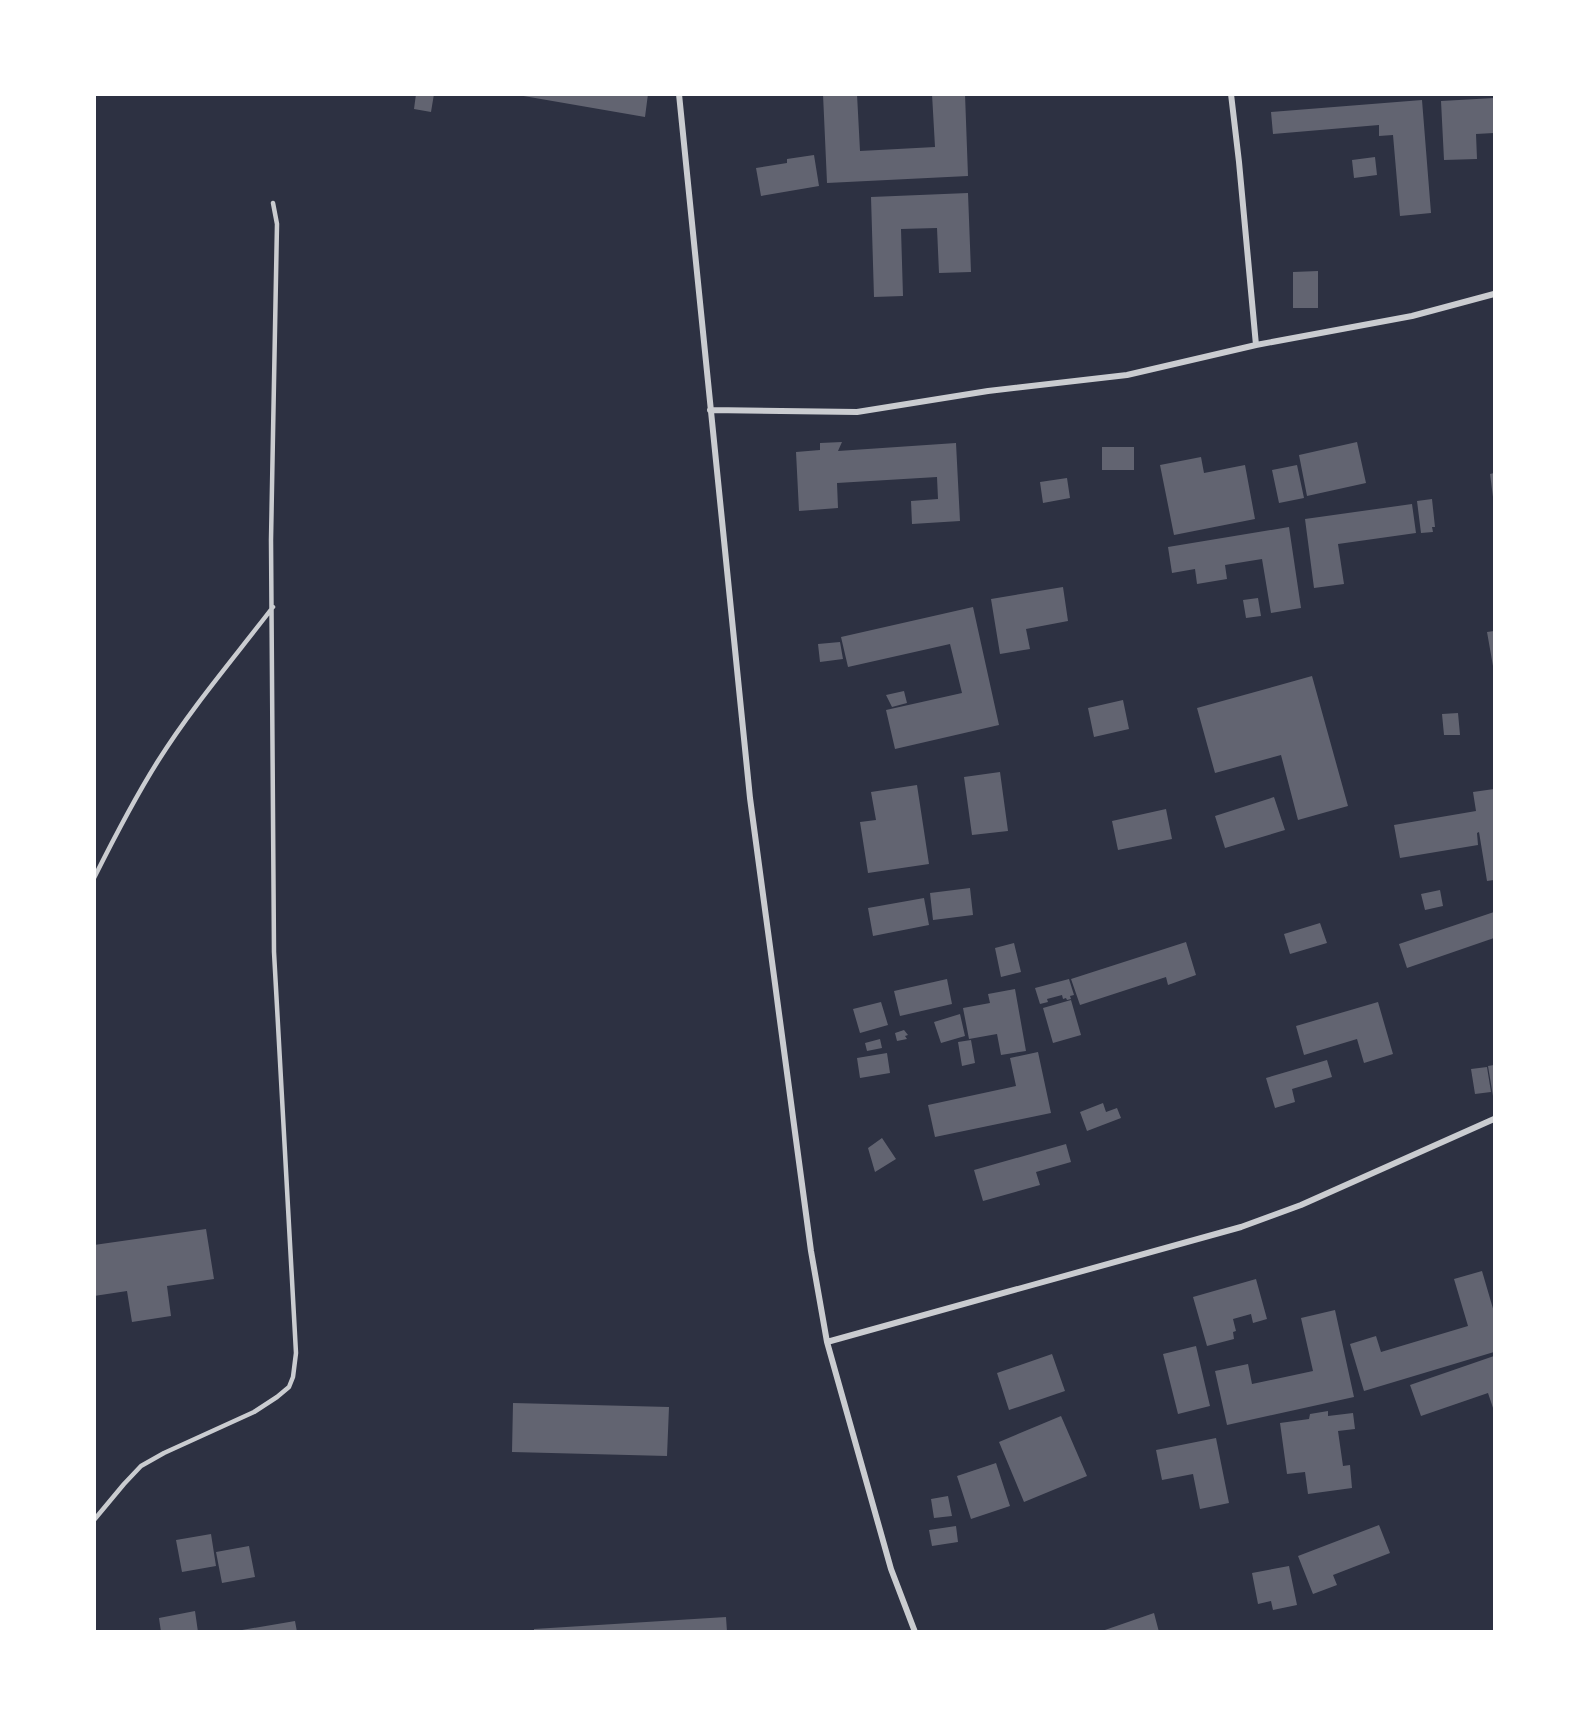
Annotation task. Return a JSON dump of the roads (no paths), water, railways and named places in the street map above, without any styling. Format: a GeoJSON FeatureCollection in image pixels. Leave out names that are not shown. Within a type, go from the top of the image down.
{"type":"FeatureCollection","features":[{"type":"Feature","properties":{"kind":"street"},"geometry":{"type":"LineString","coordinates":[[679,94],[750,798],[811,1251],[828,1342],[891,1569],[915,1632]]}},
{"type":"Feature","properties":{"kind":"street"},"geometry":{"type":"LineString","coordinates":[[1231,94],[1256,345]]}},
{"type":"Feature","properties":{"kind":"street"},"geometry":{"type":"LineString","coordinates":[[710,410],[857,412],[988,391],[1127,375],[1256,345],[1412,316],[1494,294]]}},
{"type":"Feature","properties":{"kind":"street"},"geometry":{"type":"LineString","coordinates":[[828,1342],[1241,1227],[1331,1192],[1494,1119]]}},
{"type":"Feature","properties":{"kind":"lane"},"geometry":{"type":"LineString","coordinates":[[94,1520],[141,1466],[164,1453],[255,1412],[289,1387],[297,1353],[274,952],[271,540],[277,224],[273,203]]}},
{"type":"Feature","properties":{"kind":"lane"},"geometry":{"type":"LineString","coordinates":[[94,878],[124,817],[159,760],[192,712],[273,608]]}}]}
